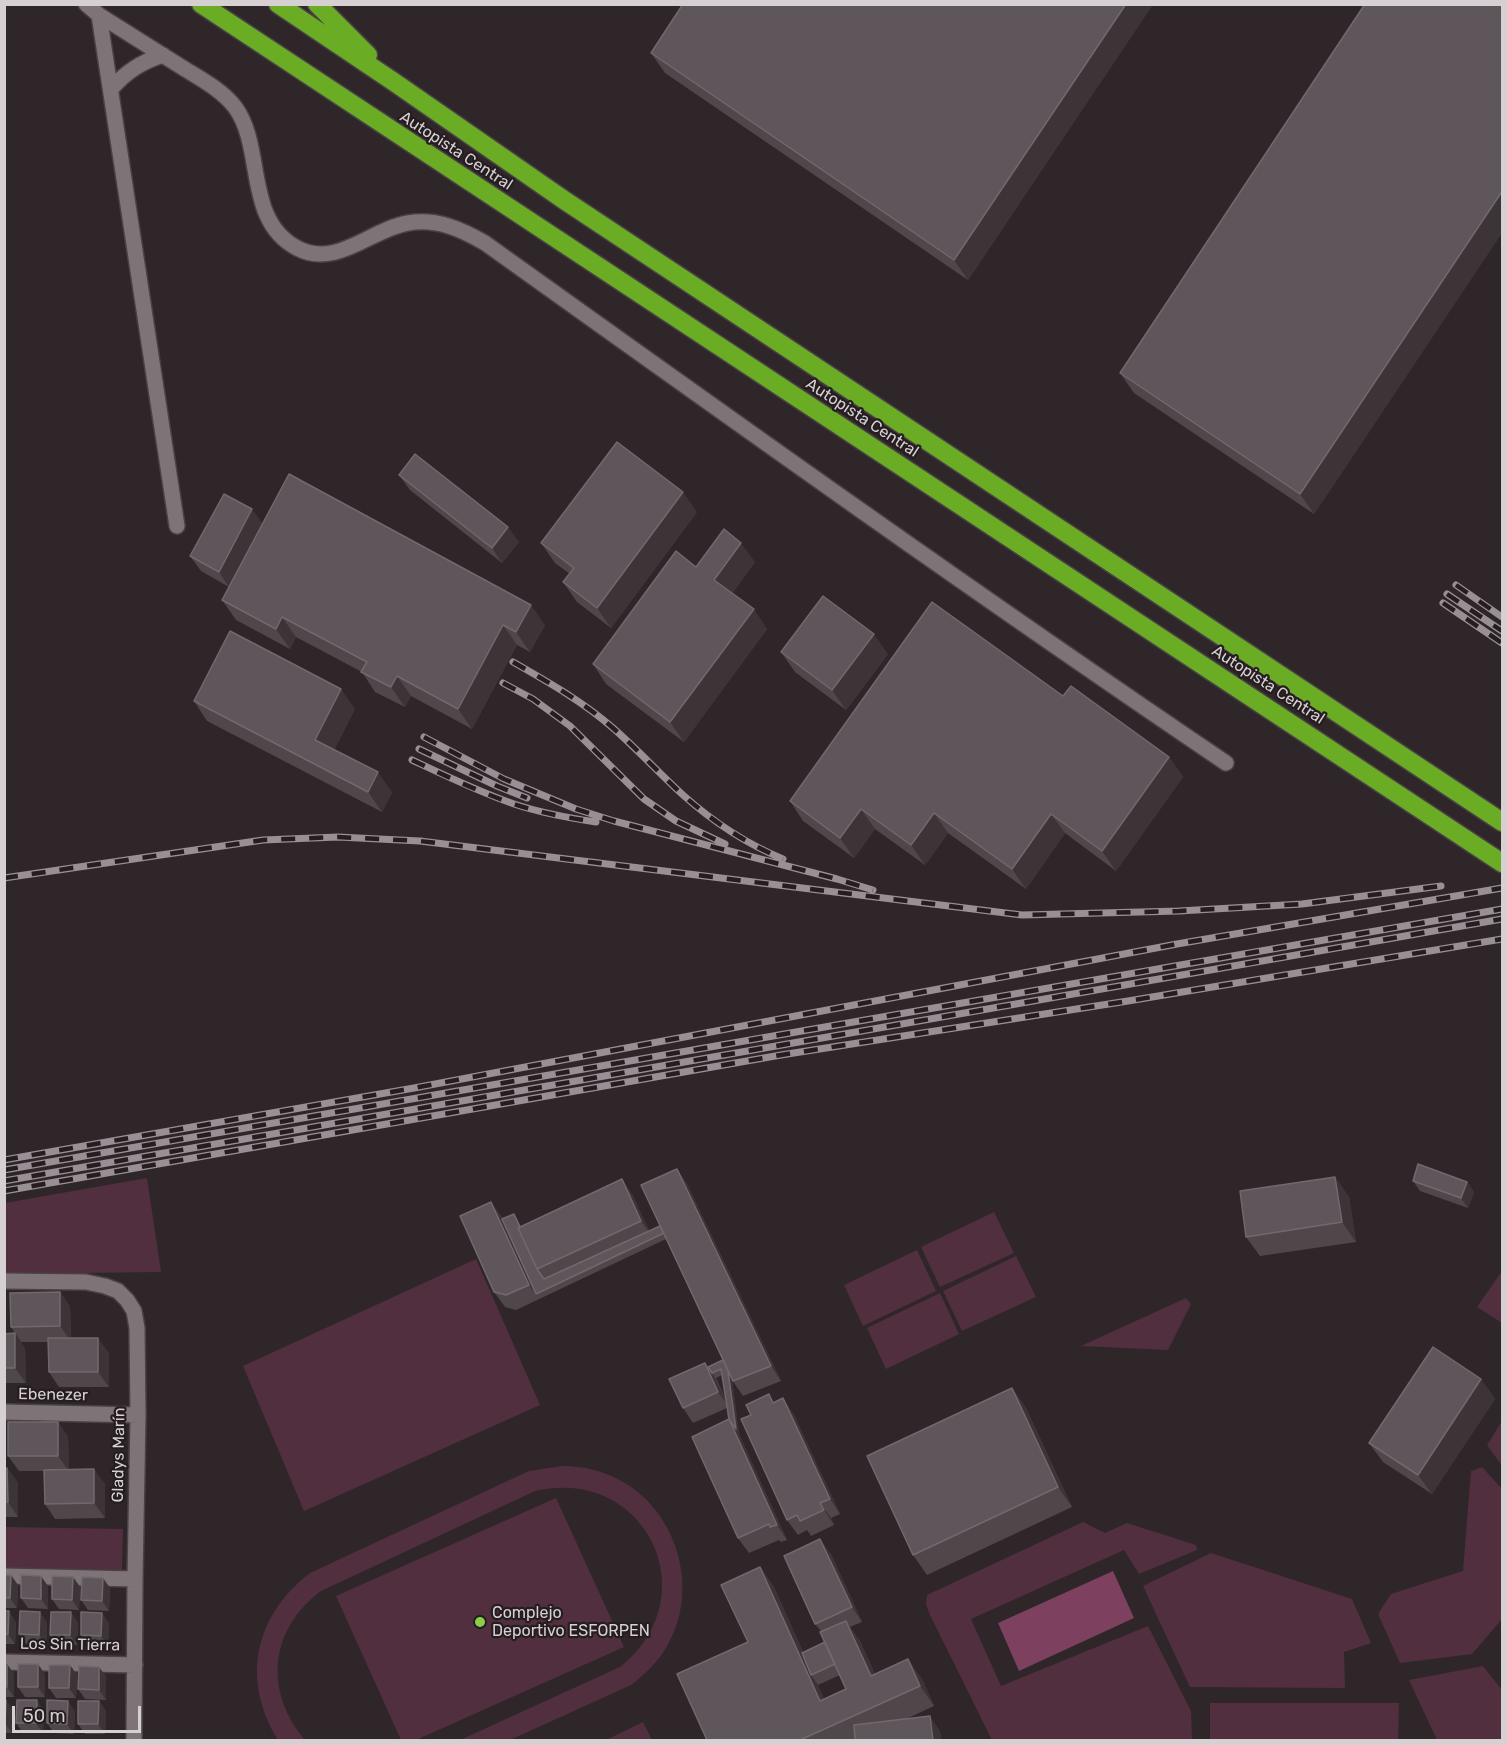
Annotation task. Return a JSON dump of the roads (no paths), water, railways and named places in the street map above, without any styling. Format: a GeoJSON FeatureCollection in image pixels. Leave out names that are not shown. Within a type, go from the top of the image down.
{"type":"FeatureCollection","features":[{"type":"Feature","properties":{"kind":"highway","name":"Autopista Central"},"geometry":{"type":"LineString","coordinates":[[201,4],[1496,859]]}},
{"type":"Feature","properties":{"kind":"highway","name":"Autopista Central"},"geometry":{"type":"LineString","coordinates":[[278,4],[564,200],[1503,822]]}},
{"type":"Feature","properties":{"kind":"highway"},"geometry":{"type":"LineString","coordinates":[[317,4],[394,82]]}},
{"type":"Feature","properties":{"kind":"street"},"geometry":{"type":"LineString","coordinates":[[86,4],[99,15],[214,88],[234,105],[244,124],[265,211],[279,234],[290,244],[307,253],[327,254],[349,248],[397,225],[423,222],[450,226],[469,233],[855,508],[1226,763]]}},
{"type":"Feature","properties":{"kind":"street"},"geometry":{"type":"LineString","coordinates":[[99,15],[177,526]]}},
{"type":"Feature","properties":{"kind":"street"},"geometry":{"type":"LineString","coordinates":[[111,89],[127,72],[163,55]]}},
{"type":"Feature","properties":{"kind":"street","name":"Gladys Marín"},"geometry":{"type":"LineString","coordinates":[[4,1281],[86,1282],[105,1286],[118,1291],[134,1311],[137,1328],[138,1415],[134,1740]]}},
{"type":"Feature","properties":{"kind":"street","name":"Ebenezer"},"geometry":{"type":"LineString","coordinates":[[4,1412],[138,1415]]}},
{"type":"Feature","properties":{"kind":"street"},"geometry":{"type":"LineString","coordinates":[[4,1576],[135,1579]]}},
{"type":"Feature","properties":{"kind":"street","name":"Los Sin Tierra"},"geometry":{"type":"LineString","coordinates":[[4,1662],[135,1665]]}},
{"type":"Feature","properties":{"kind":"railway"},"geometry":{"type":"LineString","coordinates":[[1456,585],[1502,617]]}},
{"type":"Feature","properties":{"kind":"railway"},"geometry":{"type":"LineString","coordinates":[[1447,594],[1502,631]]}},
{"type":"Feature","properties":{"kind":"railway"},"geometry":{"type":"LineString","coordinates":[[1443,603],[1502,643]]}},
{"type":"Feature","properties":{"kind":"railway"},"geometry":{"type":"LineString","coordinates":[[513,662],[564,692],[601,718],[683,795],[718,823],[743,839],[783,859]]}},
{"type":"Feature","properties":{"kind":"railway"},"geometry":{"type":"LineString","coordinates":[[503,683],[533,699],[570,726],[644,799],[676,821],[725,844]]}},
{"type":"Feature","properties":{"kind":"railway"},"geometry":{"type":"LineString","coordinates":[[424,737],[504,779],[576,809],[873,890]]}},
{"type":"Feature","properties":{"kind":"railway"},"geometry":{"type":"LineString","coordinates":[[419,749],[527,798]]}},
{"type":"Feature","properties":{"kind":"railway"},"geometry":{"type":"LineString","coordinates":[[412,760],[514,804],[555,815],[596,822]]}},
{"type":"Feature","properties":{"kind":"railway"},"geometry":{"type":"LineString","coordinates":[[4,878],[263,840],[338,837],[420,841],[1022,915],[1179,911],[1302,904],[1441,886]]}},
{"type":"Feature","properties":{"kind":"railway"},"geometry":{"type":"LineString","coordinates":[[4,1160],[414,1088],[1177,944],[1502,888]]}},
{"type":"Feature","properties":{"kind":"railway"},"geometry":{"type":"LineString","coordinates":[[4,1170],[1502,909]]}},
{"type":"Feature","properties":{"kind":"railway"},"geometry":{"type":"LineString","coordinates":[[4,1181],[1502,919]]}},
{"type":"Feature","properties":{"kind":"railway"},"geometry":{"type":"LineString","coordinates":[[4,1191],[781,1055],[1128,1001],[1502,939]]}},
{"type":"Feature","properties":{"kind":"place","name":"Complejo Deportivo ESFORPEN"},"geometry":{"type":"Point","coordinates":[480,1622]}}]}
